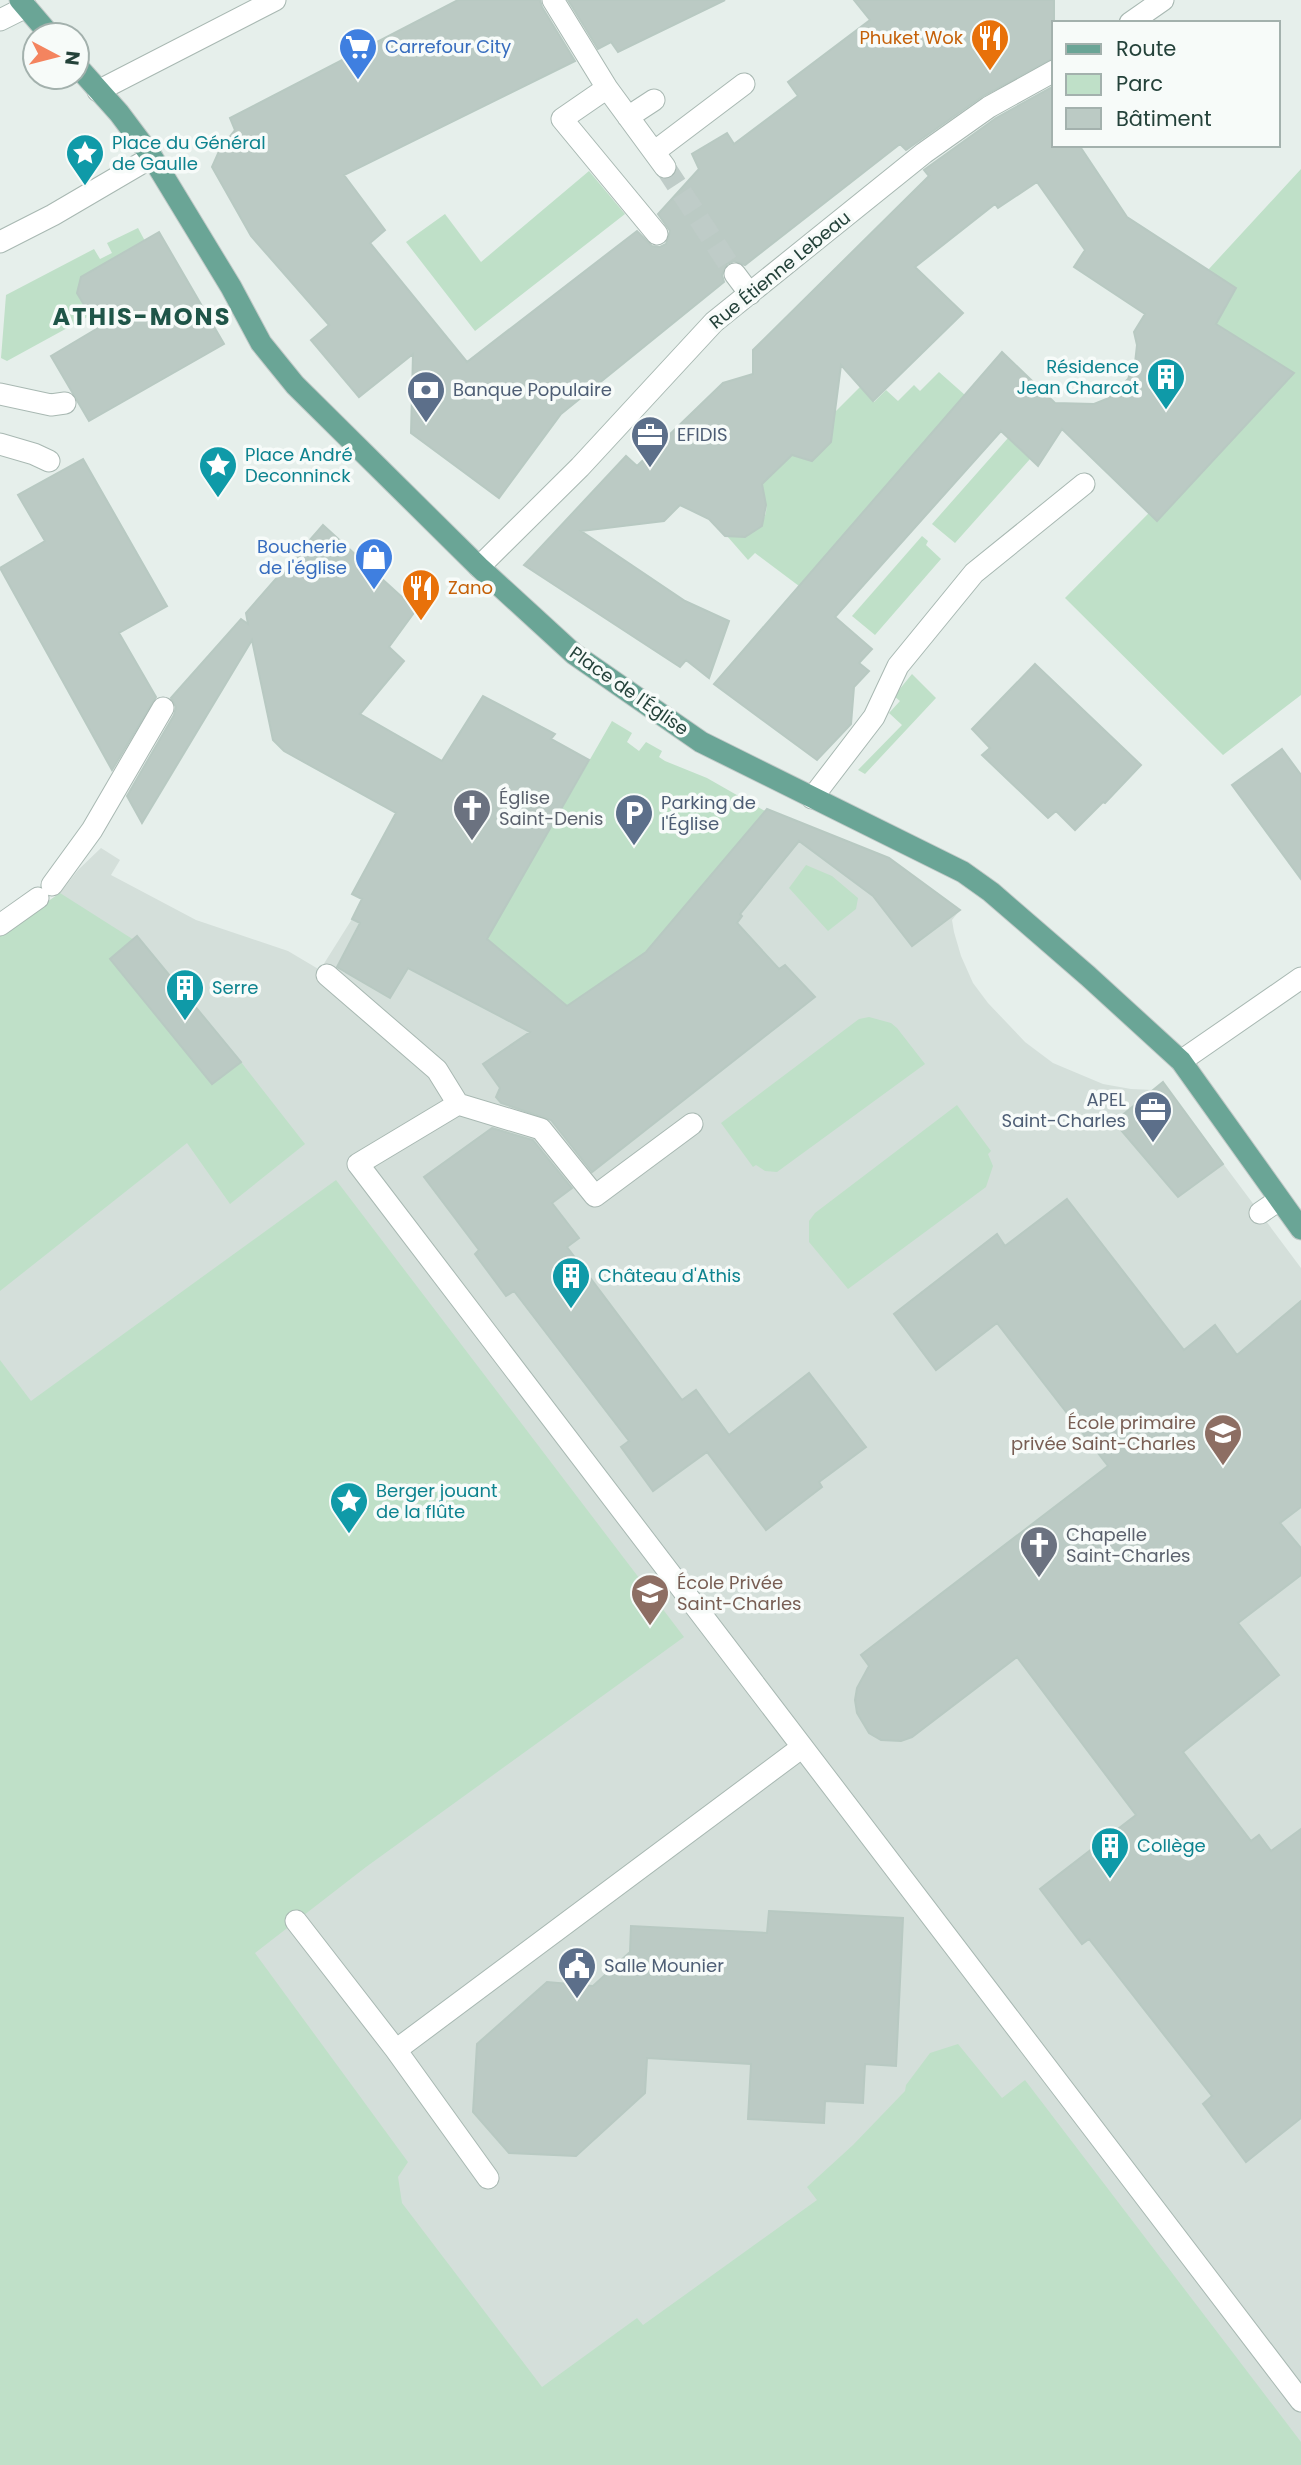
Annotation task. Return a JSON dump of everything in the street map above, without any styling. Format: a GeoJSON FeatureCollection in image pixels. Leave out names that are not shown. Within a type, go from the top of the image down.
{"type":"FeatureCollection","features":[{"type":"Feature","properties":{"kind":"main road"},"geometry":{"type":"LineString","coordinates":[[23,3],[38,21]]}},
{"type":"Feature","properties":{"kind":"main road","name":"Place de l'Église"},"geometry":{"type":"LineString","coordinates":[[91,83],[119,113],[152,158],[231,287],[261,343],[295,385],[479,567],[574,654],[701,742],[963,872],[991,892],[1181,1061],[1301,1229]]}},
{"type":"Feature","properties":{"kind":"street"},"geometry":{"type":"LineString","coordinates":[[98,91],[275,0]]}},
{"type":"Feature","properties":{"kind":"street"},"geometry":{"type":"LineString","coordinates":[[553,0],[607,88],[660,160],[744,84]]}},
{"type":"Feature","properties":{"kind":"street"},"geometry":{"type":"LineString","coordinates":[[1133,21],[1163,0]]}},
{"type":"Feature","properties":{"kind":"street"},"geometry":{"type":"LineString","coordinates":[[0,20],[23,3]]}},
{"type":"Feature","properties":{"kind":"street","name":"Rue Étienne Lebeau"},"geometry":{"type":"LineString","coordinates":[[479,567],[580,467],[713,321],[924,153],[989,107],[1052,72]]}},
{"type":"Feature","properties":{"kind":"street"},"geometry":{"type":"LineString","coordinates":[[607,88],[562,119],[657,234]]}},
{"type":"Feature","properties":{"kind":"street"},"geometry":{"type":"LineString","coordinates":[[628,117],[654,100]]}},
{"type":"Feature","properties":{"kind":"street"},"geometry":{"type":"LineString","coordinates":[[0,243],[152,158]]}},
{"type":"Feature","properties":{"kind":"street"},"geometry":{"type":"LineString","coordinates":[[736,274],[750,294]]}},
{"type":"Feature","properties":{"kind":"street"},"geometry":{"type":"LineString","coordinates":[[0,394],[51,405],[65,403]]}},
{"type":"Feature","properties":{"kind":"street"},"geometry":{"type":"LineString","coordinates":[[0,444],[49,461]]}},
{"type":"Feature","properties":{"kind":"street"},"geometry":{"type":"LineString","coordinates":[[811,798],[874,717],[898,666],[974,573],[1084,484]]}},
{"type":"Feature","properties":{"kind":"street"},"geometry":{"type":"LineString","coordinates":[[0,925],[45,892],[92,830],[163,708]]}},
{"type":"Feature","properties":{"kind":"street"},"geometry":{"type":"LineString","coordinates":[[327,975],[437,1070],[458,1104],[541,1129],[595,1196],[692,1124]]}},
{"type":"Feature","properties":{"kind":"street"},"geometry":{"type":"LineString","coordinates":[[1181,1061],[1301,978]]}},
{"type":"Feature","properties":{"kind":"street"},"geometry":{"type":"LineString","coordinates":[[458,1104],[358,1164],[1301,2401]]}},
{"type":"Feature","properties":{"kind":"street"},"geometry":{"type":"LineString","coordinates":[[1260,1213],[1279,1200]]}},
{"type":"Feature","properties":{"kind":"street"},"geometry":{"type":"LineString","coordinates":[[396,2050],[801,1748]]}},
{"type":"Feature","properties":{"kind":"street"},"geometry":{"type":"LineString","coordinates":[[296,1921],[396,2050],[488,2178]]}},
{"type":"Feature","properties":{"kind":"shaded area","name":"École Privée Saint-Charles"},"geometry":{"type":"Polygon","coordinates":[[[767,809],[889,858],[960,910],[952,920],[954,932],[973,983],[1025,1042],[1053,1063],[1103,1084],[1154,1090],[1163,1083],[1301,1268],[1301,2465],[366,2465],[0,1986],[0,935],[60,893],[78,870],[101,848],[120,860],[111,875],[196,920],[288,951],[320,970],[352,919],[359,923],[353,935],[358,937],[337,968],[382,991],[389,998],[392,986],[436,933],[646,952],[767,809]]]}},
{"type":"Feature","properties":{"kind":"green space"},"geometry":{"type":"Polygon","coordinates":[[[1301,169],[1301,695],[1223,755],[1065,598],[1289,371],[1215,323],[1236,289],[1208,270],[1301,169]]]}},
{"type":"Feature","properties":{"kind":"green space"},"geometry":{"type":"Polygon","coordinates":[[[589,171],[625,214],[475,331],[406,242],[445,214],[481,262],[589,171]]]}},
{"type":"Feature","properties":{"kind":"green space"},"geometry":{"type":"Polygon","coordinates":[[[138,228],[145,241],[81,277],[77,293],[91,315],[7,361],[1,358],[6,295],[94,249],[100,259],[112,253],[107,243],[138,228]]]}},
{"type":"Feature","properties":{"kind":"green space"},"geometry":{"type":"Polygon","coordinates":[[[939,372],[965,395],[799,586],[755,553],[748,560],[727,536],[747,535],[759,525],[765,514],[766,502],[759,487],[796,451],[815,458],[831,442],[832,436],[823,424],[860,387],[874,402],[886,390],[898,401],[914,385],[920,391],[939,372]]]}},
{"type":"Feature","properties":{"kind":"green space"},"geometry":{"type":"Polygon","coordinates":[[[1008,438],[1030,459],[955,543],[932,524],[1008,438]]]}},
{"type":"Feature","properties":{"kind":"green space"},"geometry":{"type":"Polygon","coordinates":[[[922,536],[928,541],[926,545],[941,559],[875,635],[852,616],[922,536]]]}},
{"type":"Feature","properties":{"kind":"green space"},"geometry":{"type":"Polygon","coordinates":[[[912,674],[936,698],[865,774],[858,770],[902,725],[889,713],[900,701],[894,696],[912,674]]]}},
{"type":"Feature","properties":{"kind":"green space"},"geometry":{"type":"Polygon","coordinates":[[[612,721],[632,733],[627,742],[639,751],[646,742],[662,751],[659,757],[665,761],[707,778],[765,811],[646,952],[567,1006],[487,939],[612,721]]]}},
{"type":"Feature","properties":{"kind":"green space"},"geometry":{"type":"Polygon","coordinates":[[[806,865],[832,876],[858,898],[856,909],[828,931],[789,888],[806,865]]]}},
{"type":"Feature","properties":{"kind":"green space"},"geometry":{"type":"Polygon","coordinates":[[[60,893],[134,940],[241,1062],[305,1144],[230,1204],[187,1143],[0,1291],[0,935],[60,893]]]}},
{"type":"Feature","properties":{"kind":"green space"},"geometry":{"type":"Polygon","coordinates":[[[869,1017],[891,1023],[897,1028],[925,1064],[777,1172],[765,1171],[756,1165],[753,1167],[721,1123],[859,1019],[869,1017]]]}},
{"type":"Feature","properties":{"kind":"green space"},"geometry":{"type":"Polygon","coordinates":[[[957,1105],[991,1151],[988,1154],[993,1166],[986,1187],[848,1289],[809,1242],[809,1221],[815,1213],[957,1105]]]}},
{"type":"Feature","properties":{"kind":"green space"},"geometry":{"type":"Polygon","coordinates":[[[336,1180],[684,1637],[366,1867],[255,1953],[408,2162],[398,2177],[402,2203],[542,2387],[637,2318],[643,2325],[817,2200],[807,2187],[853,2145],[905,2091],[906,2085],[930,2053],[958,2044],[1002,2098],[1025,2080],[1301,2442],[1301,2465],[0,2465],[0,1360],[31,1401],[336,1180]]]}},
{"type":"Feature","properties":{"kind":"building"},"geometry":{"type":"Polygon","coordinates":[[[458,0],[540,0],[575,61],[344,175],[385,230],[370,243],[467,362],[637,231],[652,246],[660,247],[666,244],[670,231],[658,214],[699,169],[692,154],[727,133],[734,144],[798,96],[788,82],[870,20],[854,0],[1054,0],[1052,59],[983,96],[906,150],[900,144],[745,265],[734,261],[727,264],[722,275],[724,282],[561,414],[499,498],[411,433],[413,354],[359,397],[311,340],[329,325],[251,236],[212,167],[220,149],[235,130],[230,118],[458,0]]]}},
{"type":"Feature","properties":{"kind":"building"},"geometry":{"type":"Polygon","coordinates":[[[568,0],[725,0],[618,52],[611,42],[598,49],[568,0]]]}},
{"type":"Feature","properties":{"kind":"building"},"geometry":{"type":"Polygon","coordinates":[[[1052,87],[1052,147],[1080,147],[1127,217],[1236,288],[1216,324],[1294,373],[1157,521],[1062,429],[1038,466],[1001,431],[835,617],[872,649],[859,663],[869,671],[854,687],[851,724],[817,760],[714,684],[1002,352],[1055,403],[1094,404],[1109,398],[1128,379],[1135,363],[1137,345],[1134,332],[1145,314],[1074,267],[1085,250],[1037,182],[998,208],[995,204],[915,267],[963,313],[873,401],[841,365],[831,442],[812,461],[792,455],[762,484],[766,505],[762,526],[745,537],[725,536],[709,519],[680,505],[664,521],[581,531],[685,601],[729,621],[709,678],[686,660],[680,667],[524,565],[626,456],[637,466],[723,383],[753,374],[753,350],[929,176],[924,170],[996,118],[1052,87]]]}},
{"type":"Feature","properties":{"kind":"building"},"geometry":{"type":"Polygon","coordinates":[[[159,232],[224,344],[89,421],[51,356],[98,328],[77,293],[81,277],[159,232]]]}},
{"type":"Feature","properties":{"kind":"building"},"geometry":{"type":"Polygon","coordinates":[[[83,459],[167,606],[119,633],[156,697],[112,770],[0,568],[45,541],[18,495],[83,459]]]}},
{"type":"Feature","properties":{"kind":"building"},"geometry":{"type":"Polygon","coordinates":[[[323,525],[416,610],[389,647],[404,661],[360,714],[442,761],[483,696],[555,734],[551,739],[589,760],[487,939],[567,1006],[646,952],[767,809],[889,858],[960,910],[912,946],[873,896],[799,841],[740,914],[742,916],[737,923],[779,969],[785,965],[815,997],[592,1172],[551,1120],[501,1103],[496,1097],[500,1088],[483,1064],[530,1032],[408,968],[390,998],[337,967],[360,923],[352,919],[362,899],[352,894],[396,813],[284,751],[273,740],[252,640],[142,823],[127,796],[174,715],[176,707],[171,698],[241,619],[248,624],[246,613],[323,525]]]}},
{"type":"Feature","properties":{"kind":"building"},"geometry":{"type":"Polygon","coordinates":[[[1035,664],[1141,765],[1075,830],[1056,811],[1048,818],[982,755],[990,748],[972,729],[1035,664]]]}},
{"type":"Feature","properties":{"kind":"building"},"geometry":{"type":"Polygon","coordinates":[[[1282,749],[1301,775],[1301,879],[1232,785],[1282,749]]]}},
{"type":"Feature","properties":{"kind":"building","name":"Serre"},"geometry":{"type":"Polygon","coordinates":[[[137,936],[241,1062],[212,1084],[110,959],[137,936]]]}},
{"type":"Feature","properties":{"kind":"building"},"geometry":{"type":"Polygon","coordinates":[[[1163,1082],[1223,1164],[1178,1197],[1114,1122],[1163,1082]]]}},
{"type":"Feature","properties":{"kind":"building","name":"Château d'Athis"},"geometry":{"type":"Polygon","coordinates":[[[492,1128],[533,1140],[572,1188],[552,1203],[579,1238],[567,1247],[682,1400],[696,1390],[729,1435],[809,1373],[866,1447],[819,1482],[822,1487],[766,1530],[707,1452],[653,1491],[621,1447],[629,1441],[514,1291],[506,1296],[475,1254],[479,1250],[424,1177],[492,1128]]]}},
{"type":"Feature","properties":{"kind":"building"},"geometry":{"type":"Polygon","coordinates":[[[1067,1199],[1184,1350],[1215,1325],[1237,1355],[1301,1301],[1301,1507],[1280,1523],[1301,1548],[1301,1575],[1238,1623],[1279,1675],[1183,1752],[1251,1841],[1259,1835],[1271,1851],[1301,1829],[1301,2118],[1246,2162],[1203,2104],[1212,2096],[1089,1939],[1082,1944],[1040,1889],[1136,1815],[1017,1657],[912,1737],[901,1741],[881,1740],[869,1733],[857,1713],[857,1688],[869,1666],[861,1655],[1108,1466],[997,1323],[936,1370],[894,1314],[997,1234],[1005,1246],[1067,1199]]]}},
{"type":"Feature","properties":{"kind":"building"},"geometry":{"type":"Polygon","coordinates":[[[769,1911],[903,1918],[896,2066],[865,2064],[863,2103],[825,2101],[824,2123],[748,2119],[751,2064],[647,2058],[645,2093],[576,2156],[509,2153],[473,2112],[477,2044],[547,1982],[593,1986],[630,1952],[631,1926],[767,1933],[769,1911]]]}},
{"type":"Feature","properties":{"kind":"tunnel"},"geometry":{"type":"LineString","coordinates":[[665,167],[735,274]]}},
{"type":"Feature","properties":{"kind":"place","name":"Phuket Wok"},"geometry":{"type":"Point","coordinates":[990,72]}},
{"type":"Feature","properties":{"kind":"place","name":"Carrefour City"},"geometry":{"type":"Point","coordinates":[358,81]}},
{"type":"Feature","properties":{"kind":"place","name":"Place du Général de Gaulle"},"geometry":{"type":"Point","coordinates":[85,187]}},
{"type":"Feature","properties":{"kind":"place","name":"Résidence Jean Charcot"},"geometry":{"type":"Point","coordinates":[1166,411]}},
{"type":"Feature","properties":{"kind":"place","name":"Banque Populaire"},"geometry":{"type":"Point","coordinates":[426,424]}},
{"type":"Feature","properties":{"kind":"place","name":"EFIDIS"},"geometry":{"type":"Point","coordinates":[650,469]}},
{"type":"Feature","properties":{"kind":"place","name":"Place André Deconninck"},"geometry":{"type":"Point","coordinates":[218,499]}},
{"type":"Feature","properties":{"kind":"place","name":"Boucherie de l'église"},"geometry":{"type":"Point","coordinates":[374,591]}},
{"type":"Feature","properties":{"kind":"place","name":"Zano"},"geometry":{"type":"Point","coordinates":[421,622]}},
{"type":"Feature","properties":{"kind":"place","name":"Église Saint-Denis"},"geometry":{"type":"Point","coordinates":[472,842]}},
{"type":"Feature","properties":{"kind":"place","name":"Parking de l'Église"},"geometry":{"type":"Point","coordinates":[634,847]}},
{"type":"Feature","properties":{"kind":"place","name":"Serre"},"geometry":{"type":"Point","coordinates":[185,1022]}},
{"type":"Feature","properties":{"kind":"place","name":"APEL Saint-Charles"},"geometry":{"type":"Point","coordinates":[1153,1144]}},
{"type":"Feature","properties":{"kind":"place","name":"Château d'Athis"},"geometry":{"type":"Point","coordinates":[571,1310]}},
{"type":"Feature","properties":{"kind":"place","name":"École primaire privée Saint-Charles"},"geometry":{"type":"Point","coordinates":[1223,1467]}},
{"type":"Feature","properties":{"kind":"place","name":"Berger jouant de la flûte"},"geometry":{"type":"Point","coordinates":[349,1535]}},
{"type":"Feature","properties":{"kind":"place","name":"Chapelle Saint-Charles"},"geometry":{"type":"Point","coordinates":[1039,1579]}},
{"type":"Feature","properties":{"kind":"place","name":"École Privée Saint-Charles"},"geometry":{"type":"Point","coordinates":[650,1627]}},
{"type":"Feature","properties":{"kind":"place","name":"Collège"},"geometry":{"type":"Point","coordinates":[1110,1880]}},
{"type":"Feature","properties":{"kind":"place","name":"Salle Mounier"},"geometry":{"type":"Point","coordinates":[577,2000]}},
{"type":"Feature","properties":{"kind":"district","name":"ATHIS-MONS"},"geometry":{"type":"Point","coordinates":[142,317]}}]}
